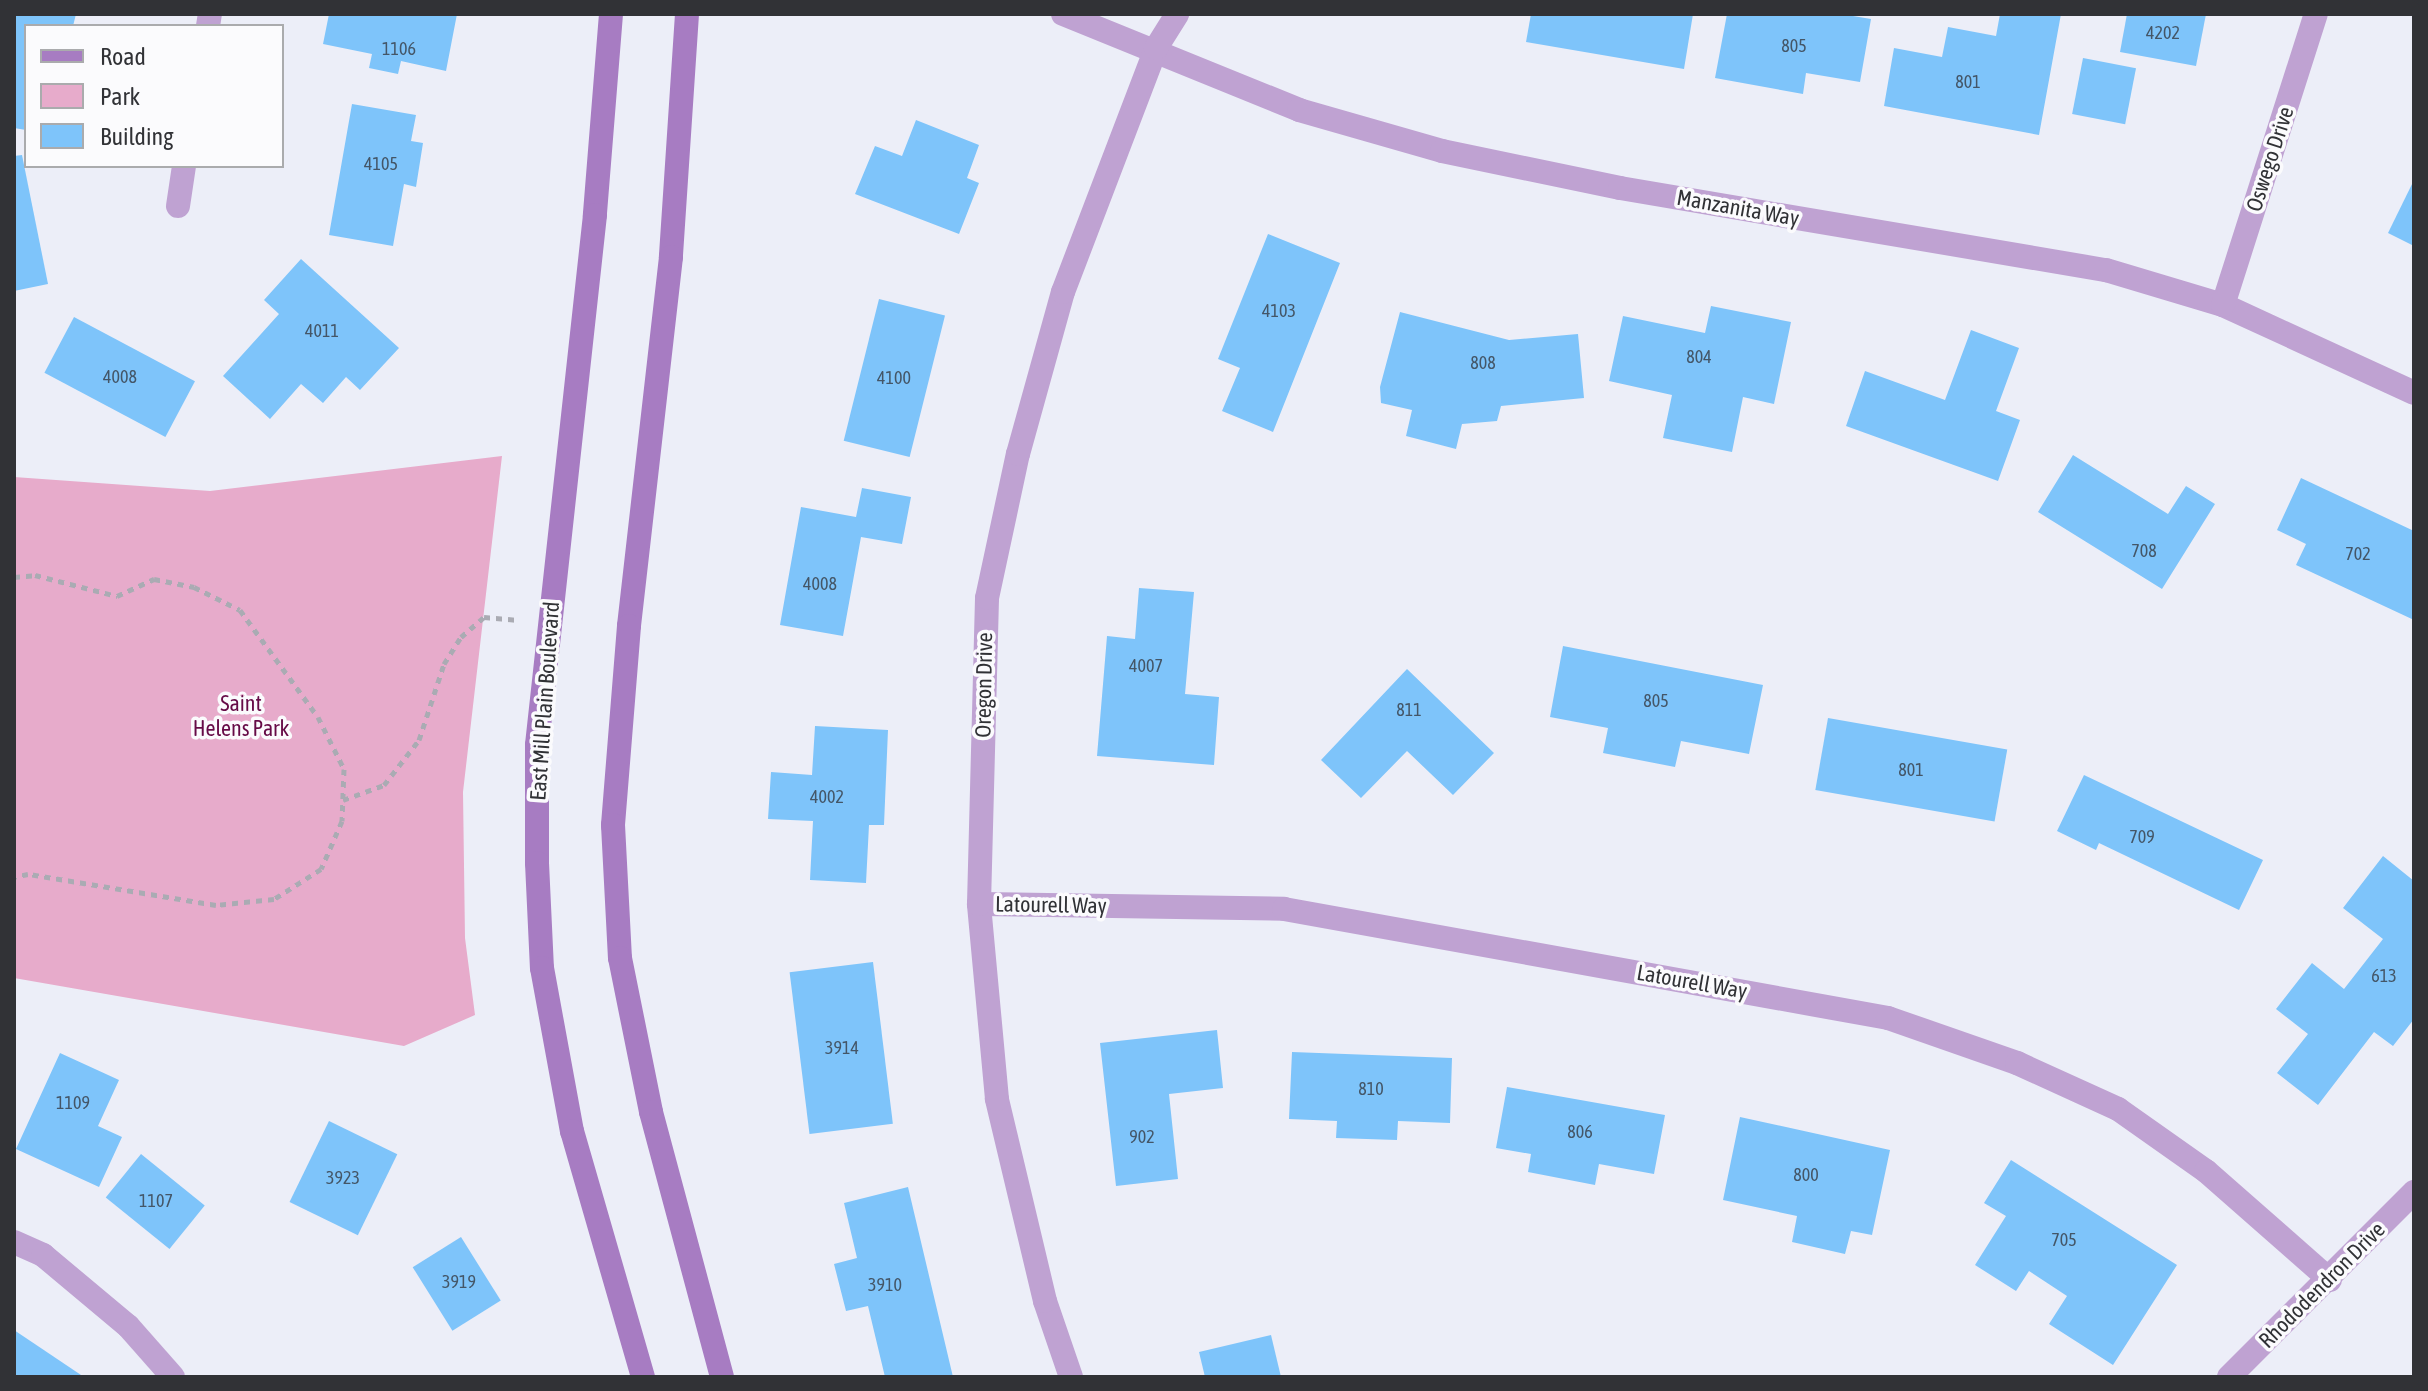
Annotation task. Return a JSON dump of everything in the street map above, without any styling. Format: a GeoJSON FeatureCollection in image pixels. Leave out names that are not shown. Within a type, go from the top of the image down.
{"type":"FeatureCollection","features":[{"type":"Feature","properties":{"kind":"main road","name":"East Mill Plain Boulevard"},"geometry":{"type":"LineString","coordinates":[[611,14],[595,215],[537,745],[542,968],[572,1131],[643,1377]]}},
{"type":"Feature","properties":{"kind":"main road"},"geometry":{"type":"LineString","coordinates":[[687,14],[671,257],[629,626],[613,825],[620,958],[651,1112],[722,1377]]}},
{"type":"Feature","properties":{"kind":"street","name":"Manzanita Way"},"geometry":{"type":"LineString","coordinates":[[1063,14],[1156,48],[1299,110],[1442,151],[1635,190],[2106,270],[2223,305],[2414,393]]}},
{"type":"Feature","properties":{"kind":"street","name":"Oregon Drive"},"geometry":{"type":"LineString","coordinates":[[1071,1377],[1045,1301],[997,1099],[979,904],[987,598],[1018,454],[1063,292],[1156,48],[1177,14]]}},
{"type":"Feature","properties":{"kind":"street","name":"Oswego Drive"},"geometry":{"type":"LineString","coordinates":[[2223,305],[2316,14]]}},
{"type":"Feature","properties":{"kind":"street"},"geometry":{"type":"LineString","coordinates":[[178,206],[184,168]]}},
{"type":"Feature","properties":{"kind":"street","name":"Latourell Way"},"geometry":{"type":"LineString","coordinates":[[979,904],[1284,909],[1888,1018],[2017,1063],[2118,1109],[2206,1171],[2330,1280]]}},
{"type":"Feature","properties":{"kind":"street","name":"Rhododendron Drive"},"geometry":{"type":"LineString","coordinates":[[2229,1377],[2330,1280],[2414,1192]]}},
{"type":"Feature","properties":{"kind":"street"},"geometry":{"type":"LineString","coordinates":[[14,1242],[43,1255],[128,1326],[173,1377]]}},
{"type":"Feature","properties":{"kind":"path"},"geometry":{"type":"LineString","coordinates":[[14,577],[35,575],[117,596],[154,579],[194,587],[240,610],[318,717],[344,769],[342,821],[321,869],[274,899],[216,905],[28,874],[14,877]]}},
{"type":"Feature","properties":{"kind":"path"},"geometry":{"type":"LineString","coordinates":[[343,800],[384,785],[419,740],[444,664],[461,637],[484,617],[549,622]]}},
{"type":"Feature","properties":{"kind":"green space","name":"Saint Helens Park"},"geometry":{"type":"Polygon","coordinates":[[[502,456],[463,792],[465,938],[475,1015],[404,1046],[14,978],[14,477],[210,491],[502,456]]]}},
{"type":"Feature","properties":{"kind":"building"},"geometry":{"type":"Polygon","coordinates":[[[14,14],[76,14],[74,24],[24,24],[24,130],[14,128],[14,14]]]}},
{"type":"Feature","properties":{"kind":"building"},"geometry":{"type":"Polygon","coordinates":[[[329,14],[457,14],[446,71],[401,61],[398,74],[369,68],[372,54],[323,44],[329,14]]]}},
{"type":"Feature","properties":{"kind":"building"},"geometry":{"type":"Polygon","coordinates":[[[1531,14],[1693,14],[1684,69],[1526,42],[1531,14]]]}},
{"type":"Feature","properties":{"kind":"building"},"geometry":{"type":"Polygon","coordinates":[[[1727,14],[1841,14],[1871,19],[1860,82],[1806,73],[1803,94],[1715,78],[1727,14]]]}},
{"type":"Feature","properties":{"kind":"building"},"geometry":{"type":"Polygon","coordinates":[[[2000,14],[2061,14],[2039,135],[1884,106],[1894,48],[1942,57],[1948,27],[1996,36],[2000,14]]]}},
{"type":"Feature","properties":{"kind":"building"},"geometry":{"type":"Polygon","coordinates":[[[2127,14],[2206,14],[2196,66],[2120,52],[2127,14]]]}},
{"type":"Feature","properties":{"kind":"building"},"geometry":{"type":"Polygon","coordinates":[[[2083,58],[2136,68],[2125,124],[2072,114],[2083,58]]]}},
{"type":"Feature","properties":{"kind":"building"},"geometry":{"type":"Polygon","coordinates":[[[352,104],[416,115],[411,141],[423,143],[416,187],[404,184],[393,246],[329,235],[352,104]]]}},
{"type":"Feature","properties":{"kind":"building"},"geometry":{"type":"Polygon","coordinates":[[[916,120],[979,145],[967,178],[979,183],[959,234],[855,194],[875,146],[902,156],[916,120]]]}},
{"type":"Feature","properties":{"kind":"building"},"geometry":{"type":"Polygon","coordinates":[[[22,155],[48,284],[14,291],[14,156],[22,155]]]}},
{"type":"Feature","properties":{"kind":"building"},"geometry":{"type":"Polygon","coordinates":[[[2414,180],[2414,246],[2388,233],[2414,180]]]}},
{"type":"Feature","properties":{"kind":"building"},"geometry":{"type":"Polygon","coordinates":[[[1268,234],[1340,263],[1273,432],[1222,411],[1240,368],[1218,359],[1268,234]]]}},
{"type":"Feature","properties":{"kind":"building"},"geometry":{"type":"Polygon","coordinates":[[[301,259],[399,348],[360,390],[346,377],[323,403],[301,384],[270,419],[223,376],[279,314],[264,300],[301,259]]]}},
{"type":"Feature","properties":{"kind":"building"},"geometry":{"type":"Polygon","coordinates":[[[879,299],[945,315],[910,457],[844,441],[879,299]]]}},
{"type":"Feature","properties":{"kind":"building"},"geometry":{"type":"Polygon","coordinates":[[[1711,306],[1791,322],[1774,404],[1743,397],[1732,452],[1663,438],[1672,395],[1609,381],[1623,316],[1705,333],[1711,306]]]}},
{"type":"Feature","properties":{"kind":"building"},"geometry":{"type":"Polygon","coordinates":[[[1400,312],[1509,340],[1578,334],[1584,398],[1501,406],[1497,421],[1462,424],[1456,449],[1406,436],[1412,410],[1381,403],[1380,387],[1400,312]]]}},
{"type":"Feature","properties":{"kind":"building"},"geometry":{"type":"Polygon","coordinates":[[[74,317],[195,381],[165,437],[44,373],[74,317]]]}},
{"type":"Feature","properties":{"kind":"building"},"geometry":{"type":"Polygon","coordinates":[[[1971,330],[2019,348],[1996,411],[2020,420],[1998,481],[1846,426],[1865,371],[1945,400],[1971,330]]]}},
{"type":"Feature","properties":{"kind":"building"},"geometry":{"type":"Polygon","coordinates":[[[2073,455],[2168,514],[2186,486],[2215,504],[2162,589],[2038,512],[2073,455]]]}},
{"type":"Feature","properties":{"kind":"building"},"geometry":{"type":"Polygon","coordinates":[[[2301,478],[2414,531],[2414,620],[2296,565],[2306,544],[2277,530],[2301,478]]]}},
{"type":"Feature","properties":{"kind":"building"},"geometry":{"type":"Polygon","coordinates":[[[862,488],[911,497],[902,544],[861,537],[843,636],[780,625],[801,507],[856,517],[862,488]]]}},
{"type":"Feature","properties":{"kind":"building"},"geometry":{"type":"Polygon","coordinates":[[[1139,588],[1194,592],[1185,694],[1219,697],[1214,765],[1097,756],[1107,636],[1135,639],[1139,588]]]}},
{"type":"Feature","properties":{"kind":"building"},"geometry":{"type":"Polygon","coordinates":[[[1563,646],[1763,685],[1749,754],[1681,741],[1675,767],[1603,753],[1608,728],[1550,717],[1563,646]]]}},
{"type":"Feature","properties":{"kind":"building"},"geometry":{"type":"Polygon","coordinates":[[[1407,669],[1494,753],[1453,795],[1407,751],[1361,798],[1321,760],[1407,669]]]}},
{"type":"Feature","properties":{"kind":"building"},"geometry":{"type":"Polygon","coordinates":[[[1828,718],[2007,750],[1995,821],[1815,790],[1828,718]]]}},
{"type":"Feature","properties":{"kind":"building"},"geometry":{"type":"Polygon","coordinates":[[[815,726],[888,730],[884,825],[869,825],[866,883],[810,880],[813,821],[768,819],[771,772],[812,775],[815,726]]]}},
{"type":"Feature","properties":{"kind":"building"},"geometry":{"type":"Polygon","coordinates":[[[2084,775],[2263,860],[2239,910],[2099,843],[2096,850],[2057,831],[2084,775]]]}},
{"type":"Feature","properties":{"kind":"building"},"geometry":{"type":"Polygon","coordinates":[[[2383,856],[2414,881],[2414,1019],[2393,1046],[2374,1032],[2318,1105],[2277,1073],[2308,1034],[2276,1009],[2312,963],[2344,989],[2383,939],[2343,908],[2383,856]]]}},
{"type":"Feature","properties":{"kind":"building"},"geometry":{"type":"Polygon","coordinates":[[[873,962],[893,1124],[809,1134],[790,972],[873,962]]]}},
{"type":"Feature","properties":{"kind":"building"},"geometry":{"type":"Polygon","coordinates":[[[1217,1030],[1223,1088],[1169,1094],[1178,1179],[1116,1186],[1100,1043],[1217,1030]]]}},
{"type":"Feature","properties":{"kind":"building"},"geometry":{"type":"Polygon","coordinates":[[[1292,1052],[1452,1058],[1450,1123],[1398,1121],[1397,1140],[1336,1138],[1337,1121],[1289,1119],[1292,1052]]]}},
{"type":"Feature","properties":{"kind":"building"},"geometry":{"type":"Polygon","coordinates":[[[60,1053],[119,1080],[98,1126],[122,1137],[99,1187],[16,1149],[60,1053]]]}},
{"type":"Feature","properties":{"kind":"building"},"geometry":{"type":"Polygon","coordinates":[[[1507,1087],[1665,1115],[1654,1174],[1599,1164],[1595,1185],[1528,1172],[1531,1154],[1496,1148],[1507,1087]]]}},
{"type":"Feature","properties":{"kind":"building"},"geometry":{"type":"Polygon","coordinates":[[[1740,1117],[1890,1150],[1872,1235],[1851,1231],[1845,1254],[1792,1242],[1797,1216],[1723,1200],[1740,1117]]]}},
{"type":"Feature","properties":{"kind":"building"},"geometry":{"type":"Polygon","coordinates":[[[329,1121],[397,1154],[358,1235],[290,1202],[329,1121]]]}},
{"type":"Feature","properties":{"kind":"building"},"geometry":{"type":"Polygon","coordinates":[[[141,1154],[205,1206],[169,1249],[106,1198],[141,1154]]]}},
{"type":"Feature","properties":{"kind":"building"},"geometry":{"type":"Polygon","coordinates":[[[2011,1160],[2177,1265],[2113,1365],[2049,1324],[2067,1296],[2029,1271],[2016,1291],[1975,1265],[2006,1216],[1984,1203],[2011,1160]]]}},
{"type":"Feature","properties":{"kind":"building"},"geometry":{"type":"Polygon","coordinates":[[[908,1187],[953,1377],[885,1377],[868,1306],[846,1311],[834,1264],[857,1258],[844,1203],[908,1187]]]}},
{"type":"Feature","properties":{"kind":"building"},"geometry":{"type":"Polygon","coordinates":[[[461,1237],[501,1301],[452,1331],[413,1267],[461,1237]]]}},
{"type":"Feature","properties":{"kind":"building"},"geometry":{"type":"Polygon","coordinates":[[[14,1330],[84,1377],[14,1377],[14,1330]]]}},
{"type":"Feature","properties":{"kind":"building"},"geometry":{"type":"Polygon","coordinates":[[[1271,1335],[1281,1377],[1205,1377],[1199,1352],[1271,1335]]]}}]}
